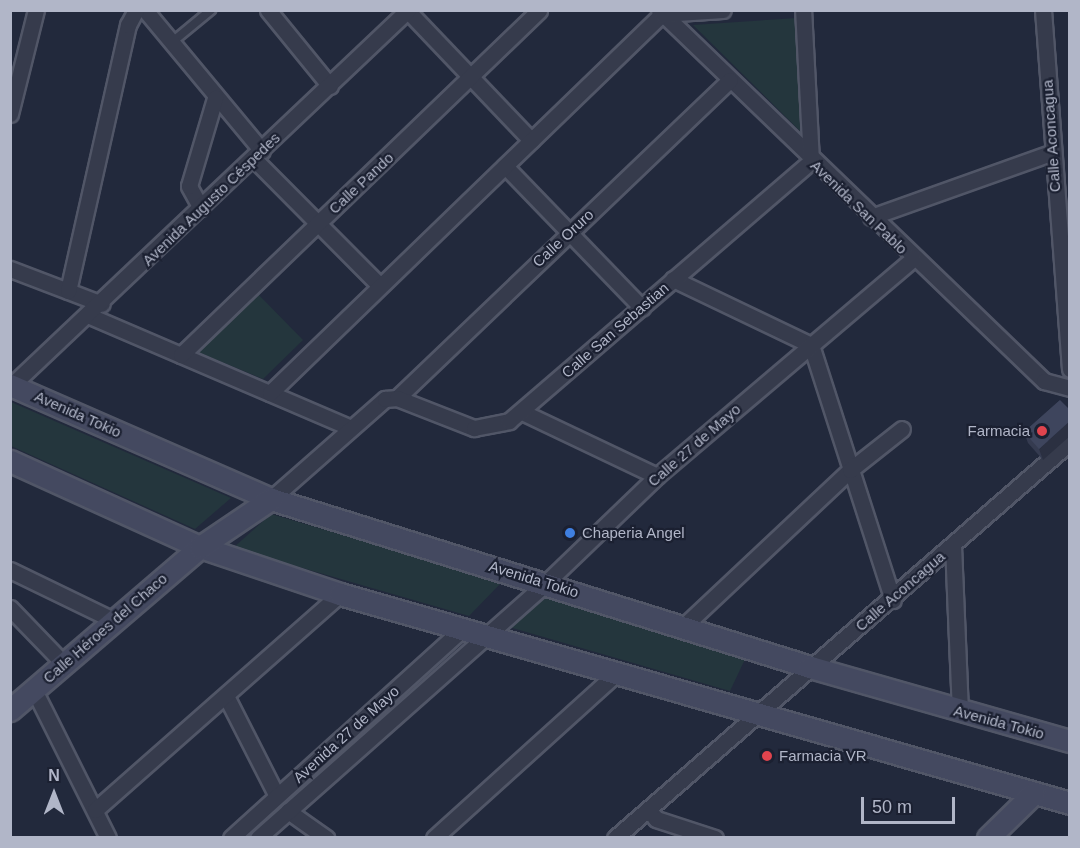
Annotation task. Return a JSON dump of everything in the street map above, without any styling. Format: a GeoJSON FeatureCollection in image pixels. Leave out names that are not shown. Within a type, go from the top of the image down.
{"type":"FeatureCollection","features":[{"type":"Feature","properties":{"kind":"street"},"geometry":{"type":"LineString","coordinates":[[10,114],[36,10]]}},
{"type":"Feature","properties":{"kind":"street"},"geometry":{"type":"LineString","coordinates":[[68,291],[128,25],[136,10]]}},
{"type":"Feature","properties":{"kind":"street"},"geometry":{"type":"LineString","coordinates":[[145,10],[258,155],[319,224],[378,284]]}},
{"type":"Feature","properties":{"kind":"street"},"geometry":{"type":"LineString","coordinates":[[268,10],[330,86]]}},
{"type":"Feature","properties":{"kind":"street"},"geometry":{"type":"LineString","coordinates":[[407,10],[531,140]]}},
{"type":"Feature","properties":{"kind":"street","name":"Avenida Augusto Céspedes"},"geometry":{"type":"LineString","coordinates":[[11,385],[90,316],[407,10]]}},
{"type":"Feature","properties":{"kind":"street","name":"Calle Pando"},"geometry":{"type":"LineString","coordinates":[[181,355],[471,79],[539,10]]}},
{"type":"Feature","properties":{"kind":"street"},"geometry":{"type":"LineString","coordinates":[[270,393],[378,284],[505,166],[660,12],[723,10]]}},
{"type":"Feature","properties":{"kind":"street"},"geometry":{"type":"LineString","coordinates":[[803,10],[811,161]]}},
{"type":"Feature","properties":{"kind":"street","name":"Calle Aconcagua"},"geometry":{"type":"LineString","coordinates":[[1043,10],[1051,153],[1070,369]]}},
{"type":"Feature","properties":{"kind":"street","name":"Avenida San Pablo"},"geometry":{"type":"LineString","coordinates":[[660,12],[811,161],[1044,381],[1070,388]]}},
{"type":"Feature","properties":{"kind":"street","name":"Calle Oruro"},"geometry":{"type":"LineString","coordinates":[[397,398],[730,80]]}},
{"type":"Feature","properties":{"kind":"street"},"geometry":{"type":"LineString","coordinates":[[201,208],[189,186],[215,98]]}},
{"type":"Feature","properties":{"kind":"street"},"geometry":{"type":"LineString","coordinates":[[871,217],[1051,153]]}},
{"type":"Feature","properties":{"kind":"street","name":"Calle San Sebastian"},"geometry":{"type":"LineString","coordinates":[[397,398],[474,428],[497,426],[522,412],[811,161]]}},
{"type":"Feature","properties":{"kind":"street"},"geometry":{"type":"LineString","coordinates":[[505,166],[568,234],[642,308]]}},
{"type":"Feature","properties":{"kind":"street","name":"Calle 27 de Mayo"},"geometry":{"type":"LineString","coordinates":[[482,637],[547,582],[657,476],[913,259]]}},
{"type":"Feature","properties":{"kind":"street"},"geometry":{"type":"LineString","coordinates":[[10,269],[102,304]]}},
{"type":"Feature","properties":{"kind":"street"},"geometry":{"type":"LineString","coordinates":[[673,279],[811,345],[893,600]]}},
{"type":"Feature","properties":{"kind":"street"},"geometry":{"type":"LineString","coordinates":[[90,316],[349,428]]}},
{"type":"Feature","properties":{"kind":"street","name":"Avenida Tokio"},"geometry":{"type":"LineString","coordinates":[[11,385],[271,499],[686,625],[810,667],[960,712],[1070,741]]}},
{"type":"Feature","properties":{"kind":"street"},"geometry":{"type":"LineString","coordinates":[[271,499],[376,403],[397,398]]}},
{"type":"Feature","properties":{"kind":"street"},"geometry":{"type":"LineString","coordinates":[[522,412],[657,476]]}},
{"type":"Feature","properties":{"kind":"street"},"geometry":{"type":"LineString","coordinates":[[686,625],[850,470],[902,429]]}},
{"type":"Feature","properties":{"kind":"street","name":"Calle Aconcagua"},"geometry":{"type":"LineString","coordinates":[[615,837],[649,810],[752,716],[893,600],[1070,442]]}},
{"type":"Feature","properties":{"kind":"street"},"geometry":{"type":"LineString","coordinates":[[10,461],[200,546],[340,594],[752,716],[1070,803]]}},
{"type":"Feature","properties":{"kind":"street","name":"Calle Héroes del Chaco"},"geometry":{"type":"LineString","coordinates":[[10,710],[200,546],[271,499]]}},
{"type":"Feature","properties":{"kind":"street"},"geometry":{"type":"LineString","coordinates":[[953,545],[960,712]]}},
{"type":"Feature","properties":{"kind":"street"},"geometry":{"type":"LineString","coordinates":[[10,570],[115,621]]}},
{"type":"Feature","properties":{"kind":"street"},"geometry":{"type":"LineString","coordinates":[[95,810],[340,594]]}},
{"type":"Feature","properties":{"kind":"street"},"geometry":{"type":"LineString","coordinates":[[10,608],[64,664]]}},
{"type":"Feature","properties":{"kind":"street","name":"Avenida 27 de Mayo"},"geometry":{"type":"LineString","coordinates":[[231,837],[461,630]]}},
{"type":"Feature","properties":{"kind":"street","name":"Avenida 27 de Mayo"},"geometry":{"type":"LineString","coordinates":[[258,837],[482,637]]}},
{"type":"Feature","properties":{"kind":"street"},"geometry":{"type":"LineString","coordinates":[[434,837],[613,676]]}},
{"type":"Feature","properties":{"kind":"street"},"geometry":{"type":"LineString","coordinates":[[34,690],[108,837]]}},
{"type":"Feature","properties":{"kind":"street"},"geometry":{"type":"LineString","coordinates":[[226,696],[277,796]]}},
{"type":"Feature","properties":{"kind":"street"},"geometry":{"type":"LineString","coordinates":[[988,837],[1034,793]]}},
{"type":"Feature","properties":{"kind":"street"},"geometry":{"type":"LineString","coordinates":[[649,810],[656,819],[715,837]]}},
{"type":"Feature","properties":{"kind":"street"},"geometry":{"type":"LineString","coordinates":[[288,811],[326,837]]}},
{"type":"Feature","properties":{"kind":"lane"},"geometry":{"type":"LineString","coordinates":[[171,43],[211,10]]}},
{"type":"Feature","properties":{"kind":"shaded area"},"geometry":{"type":"Polygon","coordinates":[[[797,18],[803,134],[693,25],[797,18]]]}},
{"type":"Feature","properties":{"kind":"shaded area"},"geometry":{"type":"Polygon","coordinates":[[[254,290],[303,340],[263,379],[195,351],[254,290]]]}},
{"type":"Feature","properties":{"kind":"shaded area"},"geometry":{"type":"Polygon","coordinates":[[[11,402],[231,498],[195,529],[11,446],[11,402]]]}},
{"type":"Feature","properties":{"kind":"shaded area"},"geometry":{"type":"Polygon","coordinates":[[[271,514],[502,582],[469,616],[233,548],[271,514]]]}},
{"type":"Feature","properties":{"kind":"shaded area"},"geometry":{"type":"Polygon","coordinates":[[[548,593],[747,655],[730,691],[509,627],[548,593]]]}},
{"type":"Feature","properties":{"kind":"building"},"geometry":{"type":"Polygon","coordinates":[[[1060,400],[1070,410],[1070,421],[1039,449],[1024,432],[1060,400]]]}},
{"type":"Feature","properties":{"kind":"place","name":"Farmacia"},"geometry":{"type":"Point","coordinates":[1042,431]}},
{"type":"Feature","properties":{"kind":"place","name":"Chaperia Angel"},"geometry":{"type":"Point","coordinates":[570,533]}},
{"type":"Feature","properties":{"kind":"place","name":"Farmacia VR"},"geometry":{"type":"Point","coordinates":[767,756]}}]}
